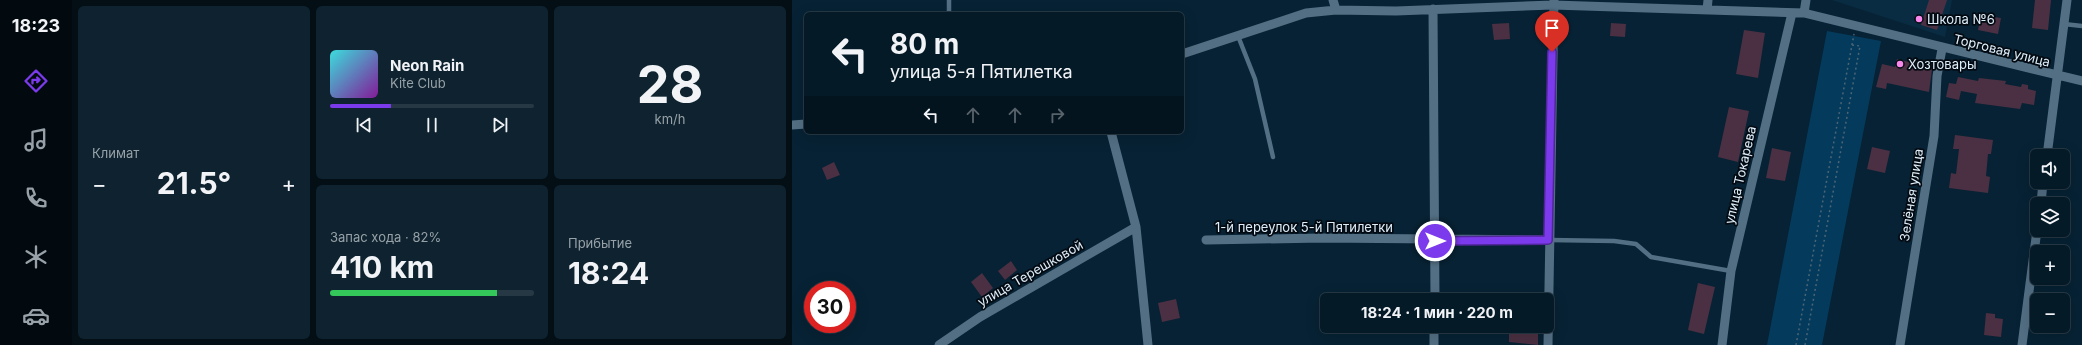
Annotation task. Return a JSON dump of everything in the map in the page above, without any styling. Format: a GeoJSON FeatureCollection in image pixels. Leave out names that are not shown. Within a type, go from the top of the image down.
{"type":"FeatureCollection","features":[{"type":"Feature","properties":{"kind":"street"},"geometry":{"type":"LineString","coordinates":[[1333,0],[1336,10]]}},
{"type":"Feature","properties":{"kind":"street"},"geometry":{"type":"LineString","coordinates":[[1707,10],[1708,0]]}},
{"type":"Feature","properties":{"kind":"street"},"geometry":{"type":"LineString","coordinates":[[1804,14],[1806,0]]}},
{"type":"Feature","properties":{"kind":"street"},"geometry":{"type":"LineString","coordinates":[[2048,149],[2067,0]]}},
{"type":"Feature","properties":{"kind":"street"},"geometry":{"type":"LineString","coordinates":[[1548,345],[1548,240],[1553,2]]}},
{"type":"Feature","properties":{"kind":"street","name":"Торговая улица"},"geometry":{"type":"LineString","coordinates":[[1184,53],[1306,13],[1336,10],[1433,9],[1553,2],[1804,14],[1942,49],[2082,81]]}},
{"type":"Feature","properties":{"kind":"street"},"geometry":{"type":"LineString","coordinates":[[1433,9],[1434,293]]}},
{"type":"Feature","properties":{"kind":"street","name":"улица Токарева"},"geometry":{"type":"LineString","coordinates":[[1722,345],[1731,271],[1792,13]]}},
{"type":"Feature","properties":{"kind":"street","name":"Зелёная улица"},"geometry":{"type":"LineString","coordinates":[[1900,345],[1934,136],[1937,76],[1942,49]]}},
{"type":"Feature","properties":{"kind":"street"},"geometry":{"type":"LineString","coordinates":[[792,125],[804,124]]}},
{"type":"Feature","properties":{"kind":"street"},"geometry":{"type":"LineString","coordinates":[[1112,134],[1136,227],[1148,345]]}},
{"type":"Feature","properties":{"kind":"street","name":"улица Терешковой"},"geometry":{"type":"LineString","coordinates":[[939,345],[980,317],[1136,227]]}},
{"type":"Feature","properties":{"kind":"street"},"geometry":{"type":"LineString","coordinates":[[2022,345],[2036,237]]}},
{"type":"Feature","properties":{"kind":"street","name":"1-й переулок 5-й Пятилетки"},"geometry":{"type":"LineString","coordinates":[[1206,240],[1322,238],[1435,241],[1548,240]]}},
{"type":"Feature","properties":{"kind":"street"},"geometry":{"type":"LineString","coordinates":[[1434,333],[1434,345]]}},
{"type":"Feature","properties":{"kind":"lane"},"geometry":{"type":"LineString","coordinates":[[949,12],[950,0]]}},
{"type":"Feature","properties":{"kind":"lane"},"geometry":{"type":"LineString","coordinates":[[2064,24],[2082,26]]}},
{"type":"Feature","properties":{"kind":"lane"},"geometry":{"type":"LineString","coordinates":[[1238,36],[1255,79],[1273,157]]}},
{"type":"Feature","properties":{"kind":"lane","name":"1-й переулок 5-й Пятилетки"},"geometry":{"type":"LineString","coordinates":[[1548,240],[1614,241],[1636,244],[1651,257],[1731,271]]}},
{"type":"Feature","properties":{"kind":"path"},"geometry":{"type":"LineString","coordinates":[[1796,345],[1852,44],[1860,46],[1805,345]]}},
{"type":"Feature","properties":{"kind":"shaded area","name":"Школа №6"},"geometry":{"type":"Polygon","coordinates":[[[1832,0],[1952,0],[1945,37],[1832,0]]]}},
{"type":"Feature","properties":{"kind":"shaded area"},"geometry":{"type":"Polygon","coordinates":[[[1827,31],[1881,41],[1822,345],[1767,345],[1827,31]]]}},
{"type":"Feature","properties":{"kind":"building"},"geometry":{"type":"Polygon","coordinates":[[[1929,0],[1947,0],[1937,30],[1921,25],[1929,0]]]}},
{"type":"Feature","properties":{"kind":"building"},"geometry":{"type":"Polygon","coordinates":[[[2035,0],[2051,0],[2048,30],[2032,28],[2035,0]]]}},
{"type":"Feature","properties":{"kind":"building"},"geometry":{"type":"Polygon","coordinates":[[[1981,15],[2001,18],[1998,34],[1978,30],[1981,15]]]}},
{"type":"Feature","properties":{"kind":"building"},"geometry":{"type":"Polygon","coordinates":[[[1509,23],[1510,39],[1494,40],[1492,24],[1509,23]]]}},
{"type":"Feature","properties":{"kind":"building"},"geometry":{"type":"Polygon","coordinates":[[[1611,23],[1626,24],[1625,37],[1610,36],[1611,23]]]}},
{"type":"Feature","properties":{"kind":"building"},"geometry":{"type":"Polygon","coordinates":[[[1744,30],[1765,33],[1758,78],[1736,74],[1744,30]]]}},
{"type":"Feature","properties":{"kind":"building"},"geometry":{"type":"Polygon","coordinates":[[[1897,59],[1921,65],[1922,60],[1933,62],[1929,92],[1887,83],[1886,89],[1876,87],[1882,64],[1895,67],[1897,59]]]}},
{"type":"Feature","properties":{"kind":"building"},"geometry":{"type":"Polygon","coordinates":[[[1958,77],[1978,81],[1979,78],[2006,81],[2005,84],[2021,87],[2022,84],[2028,85],[2028,89],[2036,91],[2034,105],[2022,103],[2020,109],[1975,103],[1977,94],[1961,91],[1959,100],[1946,97],[1949,83],[1956,84],[1958,77]]]}},
{"type":"Feature","properties":{"kind":"building"},"geometry":{"type":"Polygon","coordinates":[[[1729,107],[1749,111],[1738,162],[1718,157],[1729,107]]]}},
{"type":"Feature","properties":{"kind":"building"},"geometry":{"type":"Polygon","coordinates":[[[1955,135],[1993,140],[1991,154],[1988,154],[1986,176],[1990,177],[1988,193],[1949,188],[1951,173],[1956,174],[1959,149],[1953,149],[1955,135]]]}},
{"type":"Feature","properties":{"kind":"building"},"geometry":{"type":"Polygon","coordinates":[[[1872,147],[1890,151],[1885,173],[1867,169],[1872,147]]]}},
{"type":"Feature","properties":{"kind":"building"},"geometry":{"type":"Polygon","coordinates":[[[1772,148],[1791,152],[1785,181],[1766,178],[1772,148]]]}},
{"type":"Feature","properties":{"kind":"building"},"geometry":{"type":"Polygon","coordinates":[[[834,162],[840,175],[827,180],[822,168],[834,162]]]}},
{"type":"Feature","properties":{"kind":"building"},"geometry":{"type":"Polygon","coordinates":[[[1011,261],[1017,270],[1005,280],[998,271],[1011,261]]]}},
{"type":"Feature","properties":{"kind":"building"},"geometry":{"type":"Polygon","coordinates":[[[982,273],[993,288],[982,297],[971,282],[982,273]]]}},
{"type":"Feature","properties":{"kind":"building"},"geometry":{"type":"Polygon","coordinates":[[[1698,283],[1715,287],[1704,334],[1688,330],[1698,283]]]}},
{"type":"Feature","properties":{"kind":"building"},"geometry":{"type":"Polygon","coordinates":[[[1176,299],[1180,318],[1162,322],[1158,303],[1176,299]]]}},
{"type":"Feature","properties":{"kind":"building"},"geometry":{"type":"Polygon","coordinates":[[[1986,313],[1995,314],[1995,318],[2003,319],[2001,337],[1984,335],[1986,313]]]}},
{"type":"Feature","properties":{"kind":"building"},"geometry":{"type":"Polygon","coordinates":[[[1509,333],[1538,333],[1538,345],[1509,342],[1509,333]]]}},
{"type":"Feature","properties":{"kind":"place","name":"Школа №6"},"geometry":{"type":"Point","coordinates":[1919,19]}},
{"type":"Feature","properties":{"kind":"place","name":"Хозтовары"},"geometry":{"type":"Point","coordinates":[1900,64]}},
{"type":"Feature","properties":{"kind":"route"},"geometry":{"type":"LineString","coordinates":[[1435,241],[1548,240],[1552,52]]}}]}
